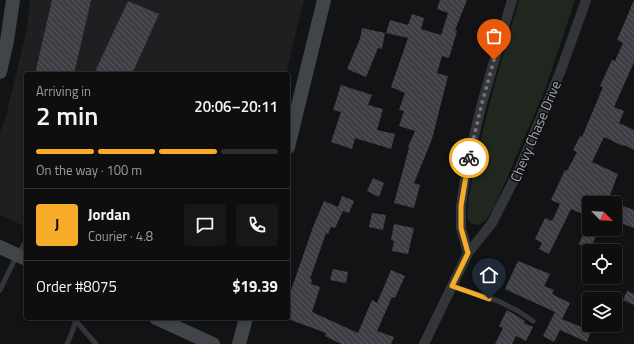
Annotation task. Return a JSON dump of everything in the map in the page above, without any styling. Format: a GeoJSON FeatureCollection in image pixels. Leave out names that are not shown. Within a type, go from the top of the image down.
{"type":"FeatureCollection","features":[{"type":"Feature","properties":{"kind":"main road"},"geometry":{"type":"LineString","coordinates":[[0,72],[7,41],[12,0]]}},
{"type":"Feature","properties":{"kind":"main road"},"geometry":{"type":"LineString","coordinates":[[290,139],[324,0]]}},
{"type":"Feature","properties":{"kind":"main road"},"geometry":{"type":"LineString","coordinates":[[0,246],[22,257]]}},
{"type":"Feature","properties":{"kind":"main road"},"geometry":{"type":"LineString","coordinates":[[160,320],[213,344]]}},
{"type":"Feature","properties":{"kind":"main road"},"geometry":{"type":"LineString","coordinates":[[239,344],[245,320]]}},
{"type":"Feature","properties":{"kind":"street"},"geometry":{"type":"LineString","coordinates":[[468,253],[461,228],[461,206],[467,165],[482,103],[512,0]]}},
{"type":"Feature","properties":{"kind":"street","name":"Chevy Chase Drive"},"geometry":{"type":"LineString","coordinates":[[424,344],[468,253],[492,223],[519,170],[561,70],[586,0]]}},
{"type":"Feature","properties":{"kind":"lane"},"geometry":{"type":"LineString","coordinates":[[0,290],[22,257]]}},
{"type":"Feature","properties":{"kind":"lane"},"geometry":{"type":"LineString","coordinates":[[452,286],[498,301],[533,321]]}},
{"type":"Feature","properties":{"kind":"lane"},"geometry":{"type":"LineString","coordinates":[[67,344],[73,330],[75,320]]}},
{"type":"Feature","properties":{"kind":"lane"},"geometry":{"type":"LineString","coordinates":[[76,320],[96,344]]}},
{"type":"Feature","properties":{"kind":"shaded area"},"geometry":{"type":"Polygon","coordinates":[[[30,0],[304,0],[286,72],[24,72],[24,226],[0,215],[0,132],[6,116],[27,28],[30,0]]]}},
{"type":"Feature","properties":{"kind":"shaded area"},"geometry":{"type":"Polygon","coordinates":[[[519,0],[575,0],[545,90],[494,208],[486,220],[479,225],[472,224],[467,218],[468,202],[481,137],[519,0]]]}},
{"type":"Feature","properties":{"kind":"building"},"geometry":{"type":"Polygon","coordinates":[[[52,0],[91,0],[74,72],[35,72],[52,0]]]}},
{"type":"Feature","properties":{"kind":"building"},"geometry":{"type":"Polygon","coordinates":[[[440,0],[467,0],[455,30],[457,31],[449,58],[442,56],[437,73],[448,76],[432,139],[414,183],[420,185],[414,208],[394,203],[409,148],[408,147],[415,131],[399,126],[404,111],[399,110],[405,93],[391,87],[408,38],[386,33],[390,20],[408,25],[412,14],[424,18],[421,29],[441,35],[448,13],[437,9],[440,0]]]}},
{"type":"Feature","properties":{"kind":"building"},"geometry":{"type":"Polygon","coordinates":[[[634,0],[634,62],[614,107],[624,111],[619,123],[634,130],[634,150],[604,137],[592,162],[618,174],[610,196],[582,196],[582,214],[571,209],[549,254],[539,249],[542,243],[535,239],[545,218],[552,221],[560,204],[551,200],[565,170],[567,171],[577,152],[573,150],[580,136],[582,137],[603,87],[600,86],[612,60],[615,61],[623,43],[617,40],[634,0]]]}},
{"type":"Feature","properties":{"kind":"building"},"geometry":{"type":"Polygon","coordinates":[[[128,1],[159,14],[133,72],[95,72],[128,1]]]}},
{"type":"Feature","properties":{"kind":"building"},"geometry":{"type":"Polygon","coordinates":[[[362,28],[385,33],[382,49],[378,48],[366,77],[347,69],[360,39],[362,28]]]}},
{"type":"Feature","properties":{"kind":"building"},"geometry":{"type":"Polygon","coordinates":[[[341,85],[372,95],[368,105],[383,109],[377,130],[395,134],[391,149],[355,138],[352,149],[331,142],[341,112],[333,110],[341,85]]]}},
{"type":"Feature","properties":{"kind":"building"},"geometry":{"type":"Polygon","coordinates":[[[373,178],[384,183],[379,197],[367,191],[373,178]]]}},
{"type":"Feature","properties":{"kind":"building"},"geometry":{"type":"Polygon","coordinates":[[[342,196],[354,201],[349,213],[343,211],[335,228],[331,227],[328,234],[326,233],[310,279],[312,279],[311,284],[320,287],[312,312],[358,333],[372,300],[377,303],[391,270],[405,276],[395,298],[392,297],[377,331],[394,337],[391,344],[341,344],[325,336],[326,333],[290,320],[290,293],[313,227],[324,201],[338,207],[342,196]]]}},
{"type":"Feature","properties":{"kind":"building"},"geometry":{"type":"Polygon","coordinates":[[[622,206],[634,210],[634,228],[622,224],[622,206]]]}},
{"type":"Feature","properties":{"kind":"building"},"geometry":{"type":"Polygon","coordinates":[[[372,213],[386,215],[383,230],[369,227],[372,213]]]}},
{"type":"Feature","properties":{"kind":"building"},"geometry":{"type":"Polygon","coordinates":[[[394,224],[414,228],[408,254],[392,251],[394,241],[391,240],[394,224]]]}},
{"type":"Feature","properties":{"kind":"building"},"geometry":{"type":"Polygon","coordinates":[[[582,236],[596,236],[592,244],[582,244],[582,245],[579,244],[582,236]]]}},
{"type":"Feature","properties":{"kind":"building"},"geometry":{"type":"Polygon","coordinates":[[[518,261],[550,274],[544,286],[554,290],[552,294],[570,303],[562,319],[582,327],[582,332],[591,332],[587,342],[560,330],[554,342],[543,336],[555,312],[505,289],[518,261]]]}},
{"type":"Feature","properties":{"kind":"building"},"geometry":{"type":"Polygon","coordinates":[[[333,269],[348,272],[346,283],[330,280],[333,269]]]}},
{"type":"Feature","properties":{"kind":"building"},"geometry":{"type":"Polygon","coordinates":[[[627,291],[634,294],[634,305],[623,300],[627,291]]]}},
{"type":"Feature","properties":{"kind":"building"},"geometry":{"type":"Polygon","coordinates":[[[507,310],[525,321],[524,323],[533,327],[526,341],[516,336],[512,344],[495,344],[503,328],[499,326],[507,310]]]}},
{"type":"Feature","properties":{"kind":"way so far"},"geometry":{"type":"LineString","coordinates":[[469,158],[494,60]]}},
{"type":"Feature","properties":{"kind":"route"},"geometry":{"type":"LineString","coordinates":[[469,158],[461,206],[461,228],[468,253],[452,286],[489,299]]}}]}
